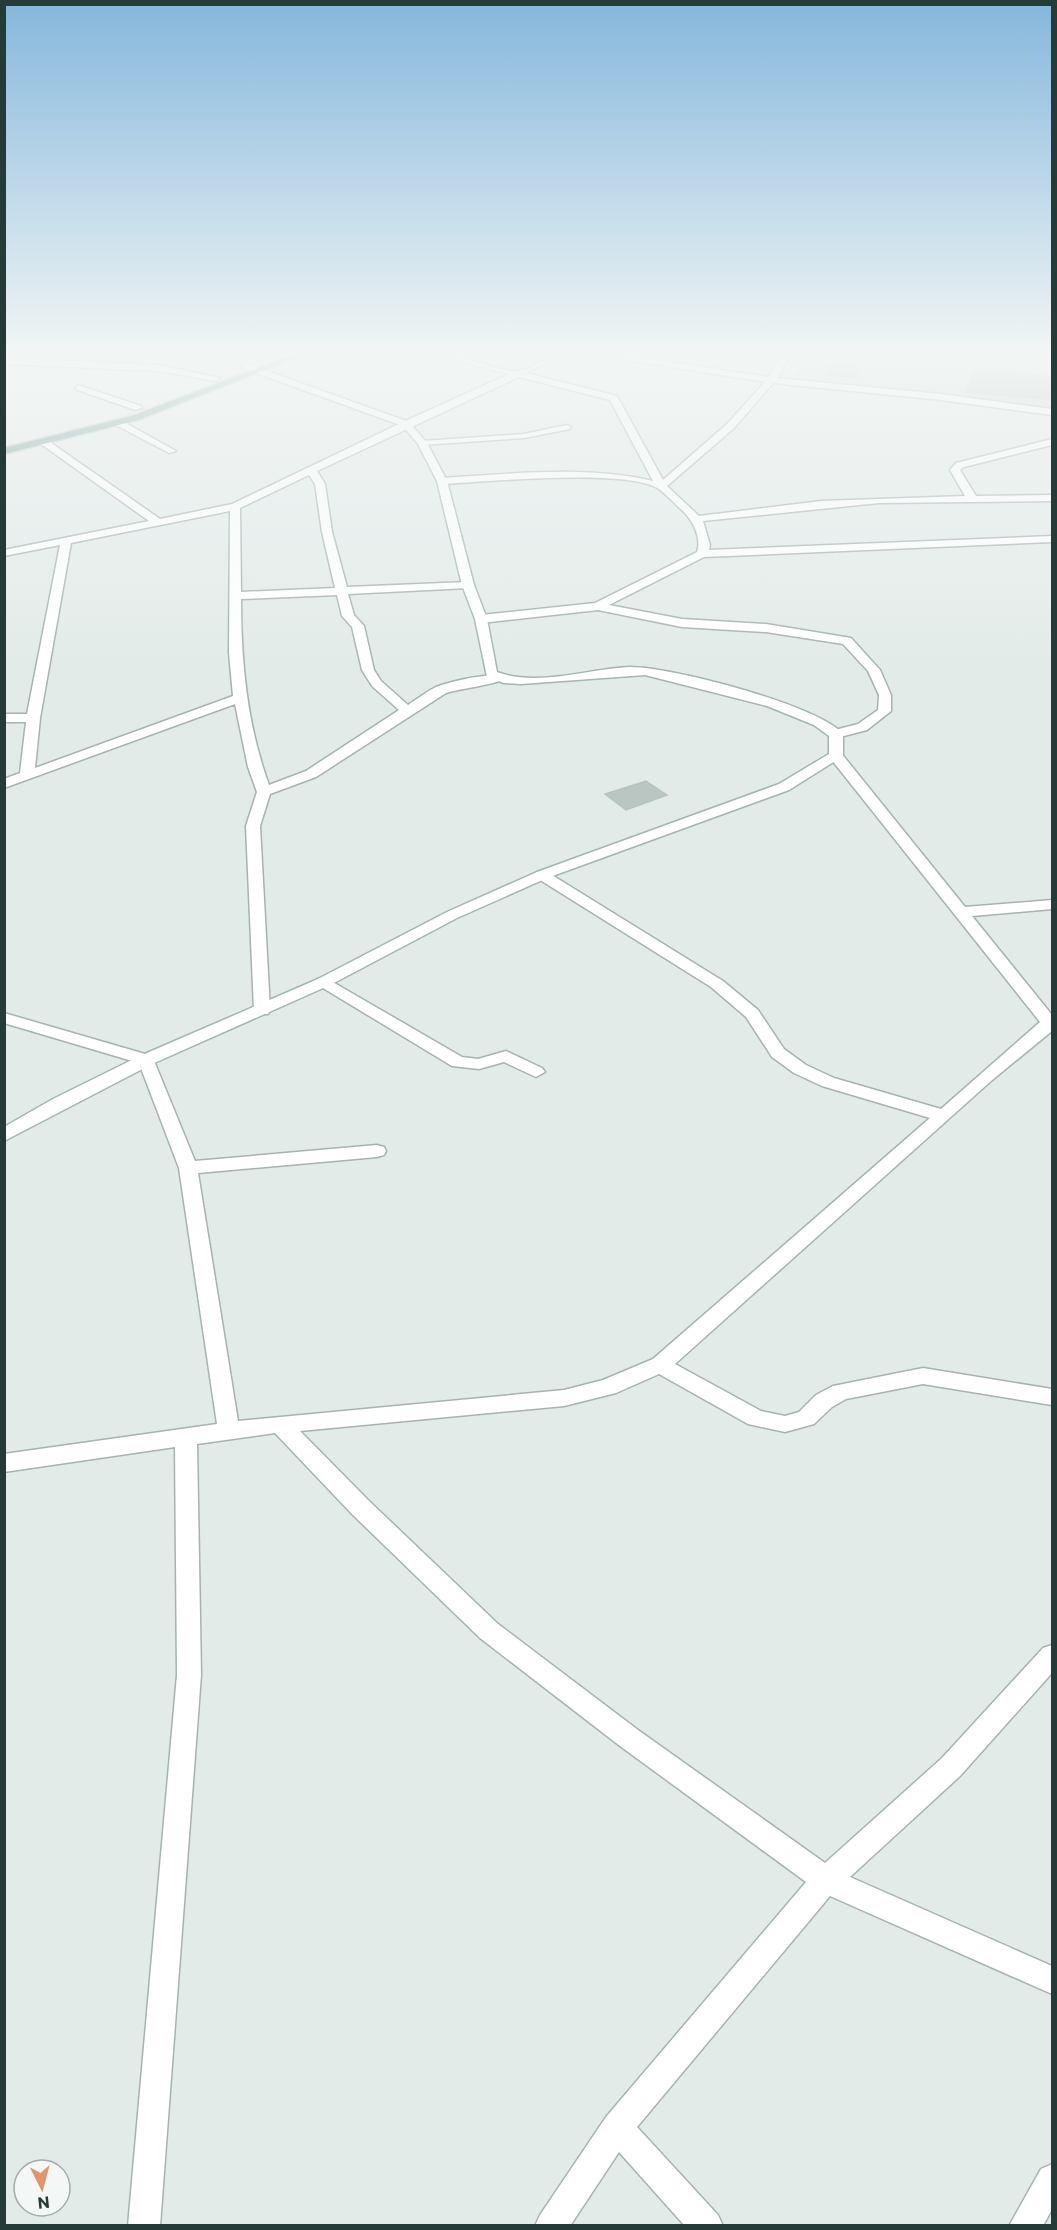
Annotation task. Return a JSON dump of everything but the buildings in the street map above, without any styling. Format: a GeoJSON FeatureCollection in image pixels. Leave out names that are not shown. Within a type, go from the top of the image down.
{"type":"FeatureCollection","features":[{"type":"Feature","properties":{"kind":"street"},"geometry":{"type":"LineString","coordinates":[[68,459],[160,524]]}},
{"type":"Feature","properties":{"kind":"street"},"geometry":{"type":"LineString","coordinates":[[4,553],[66,543],[235,507],[334,459]]}},
{"type":"Feature","properties":{"kind":"street"},"geometry":{"type":"LineString","coordinates":[[430,459],[442,481],[468,585],[480,619],[491,674],[498,679]]}},
{"type":"Feature","properties":{"kind":"street"},"geometry":{"type":"LineString","coordinates":[[647,459],[661,486],[698,519],[705,545],[702,554]]}},
{"type":"Feature","properties":{"kind":"street"},"geometry":{"type":"LineString","coordinates":[[661,486],[694,459]]}},
{"type":"Feature","properties":{"kind":"street"},"geometry":{"type":"LineString","coordinates":[[973,500],[955,470],[960,465],[984,459]]}},
{"type":"Feature","properties":{"kind":"street"},"geometry":{"type":"LineString","coordinates":[[311,470],[320,484],[327,532],[348,616],[358,626],[368,670],[376,683],[406,710]]}},
{"type":"Feature","properties":{"kind":"street"},"geometry":{"type":"LineString","coordinates":[[442,481],[584,477],[643,481],[661,486]]}},
{"type":"Feature","properties":{"kind":"street"},"geometry":{"type":"LineString","coordinates":[[698,519],[821,504],[1053,498]]}},
{"type":"Feature","properties":{"kind":"street"},"geometry":{"type":"LineString","coordinates":[[235,507],[237,596],[235,653],[240,698],[255,767],[264,792],[253,826],[262,1010]]}},
{"type":"Feature","properties":{"kind":"street"},"geometry":{"type":"LineString","coordinates":[[598,606],[702,554],[1053,539]]}},
{"type":"Feature","properties":{"kind":"street"},"geometry":{"type":"LineString","coordinates":[[27,777],[33,717],[66,543]]}},
{"type":"Feature","properties":{"kind":"street"},"geometry":{"type":"LineString","coordinates":[[237,596],[468,585]]}},
{"type":"Feature","properties":{"kind":"street"},"geometry":{"type":"LineString","coordinates":[[264,792],[311,774],[406,710],[441,690],[469,682],[498,679],[528,680],[623,669],[645,671],[788,709],[823,724],[836,734],[864,728],[885,711],[885,695],[874,670],[848,641],[766,628],[682,623],[598,606],[480,619]]}},
{"type":"Feature","properties":{"kind":"street"},"geometry":{"type":"LineString","coordinates":[[4,784],[240,698]]}},
{"type":"Feature","properties":{"kind":"street"},"geometry":{"type":"LineString","coordinates":[[4,718],[33,717]]}},
{"type":"Feature","properties":{"kind":"street"},"geometry":{"type":"LineString","coordinates":[[4,1463],[280,1424],[564,1398],[608,1387],[660,1365],[727,1308],[844,1201],[1051,1022],[836,756],[836,734]]}},
{"type":"Feature","properties":{"kind":"street"},"geometry":{"type":"LineString","coordinates":[[4,1135],[59,1103],[146,1060],[324,982],[452,915],[542,875],[784,787],[836,756]]}},
{"type":"Feature","properties":{"kind":"street"},"geometry":{"type":"LineString","coordinates":[[542,875],[717,984],[752,1014],[778,1053],[800,1069],[828,1082],[944,1116]]}},
{"type":"Feature","properties":{"kind":"street"},"geometry":{"type":"LineString","coordinates":[[962,912],[1053,904]]}},
{"type":"Feature","properties":{"kind":"street"},"geometry":{"type":"LineString","coordinates":[[324,982],[458,1062],[479,1064],[506,1056],[536,1072]]}},
{"type":"Feature","properties":{"kind":"street"},"geometry":{"type":"LineString","coordinates":[[4,1018],[146,1060]]}},
{"type":"Feature","properties":{"kind":"street"},"geometry":{"type":"LineString","coordinates":[[146,1060],[188,1168],[229,1431]]}},
{"type":"Feature","properties":{"kind":"street"},"geometry":{"type":"LineString","coordinates":[[188,1168],[377,1151]]}},
{"type":"Feature","properties":{"kind":"street"},"geometry":{"type":"LineString","coordinates":[[660,1365],[756,1418],[785,1424],[806,1418],[824,1401],[841,1392],[923,1376],[1053,1396]]}},
{"type":"Feature","properties":{"kind":"street"},"geometry":{"type":"LineString","coordinates":[[280,1424],[360,1507],[489,1630],[629,1738],[826,1880],[1053,1980]]}},
{"type":"Feature","properties":{"kind":"street"},"geometry":{"type":"LineString","coordinates":[[144,2226],[189,1675],[186,1438]]}},
{"type":"Feature","properties":{"kind":"street"},"geometry":{"type":"LineString","coordinates":[[551,2226],[617,2128],[826,1880],[951,1767],[1053,1656]]}},
{"type":"Feature","properties":{"kind":"street"},"geometry":{"type":"LineString","coordinates":[[617,2128],[707,2226]]}},
{"type":"Feature","properties":{"kind":"street"},"geometry":{"type":"LineString","coordinates":[[1025,2226],[1053,2180]]}}]}
